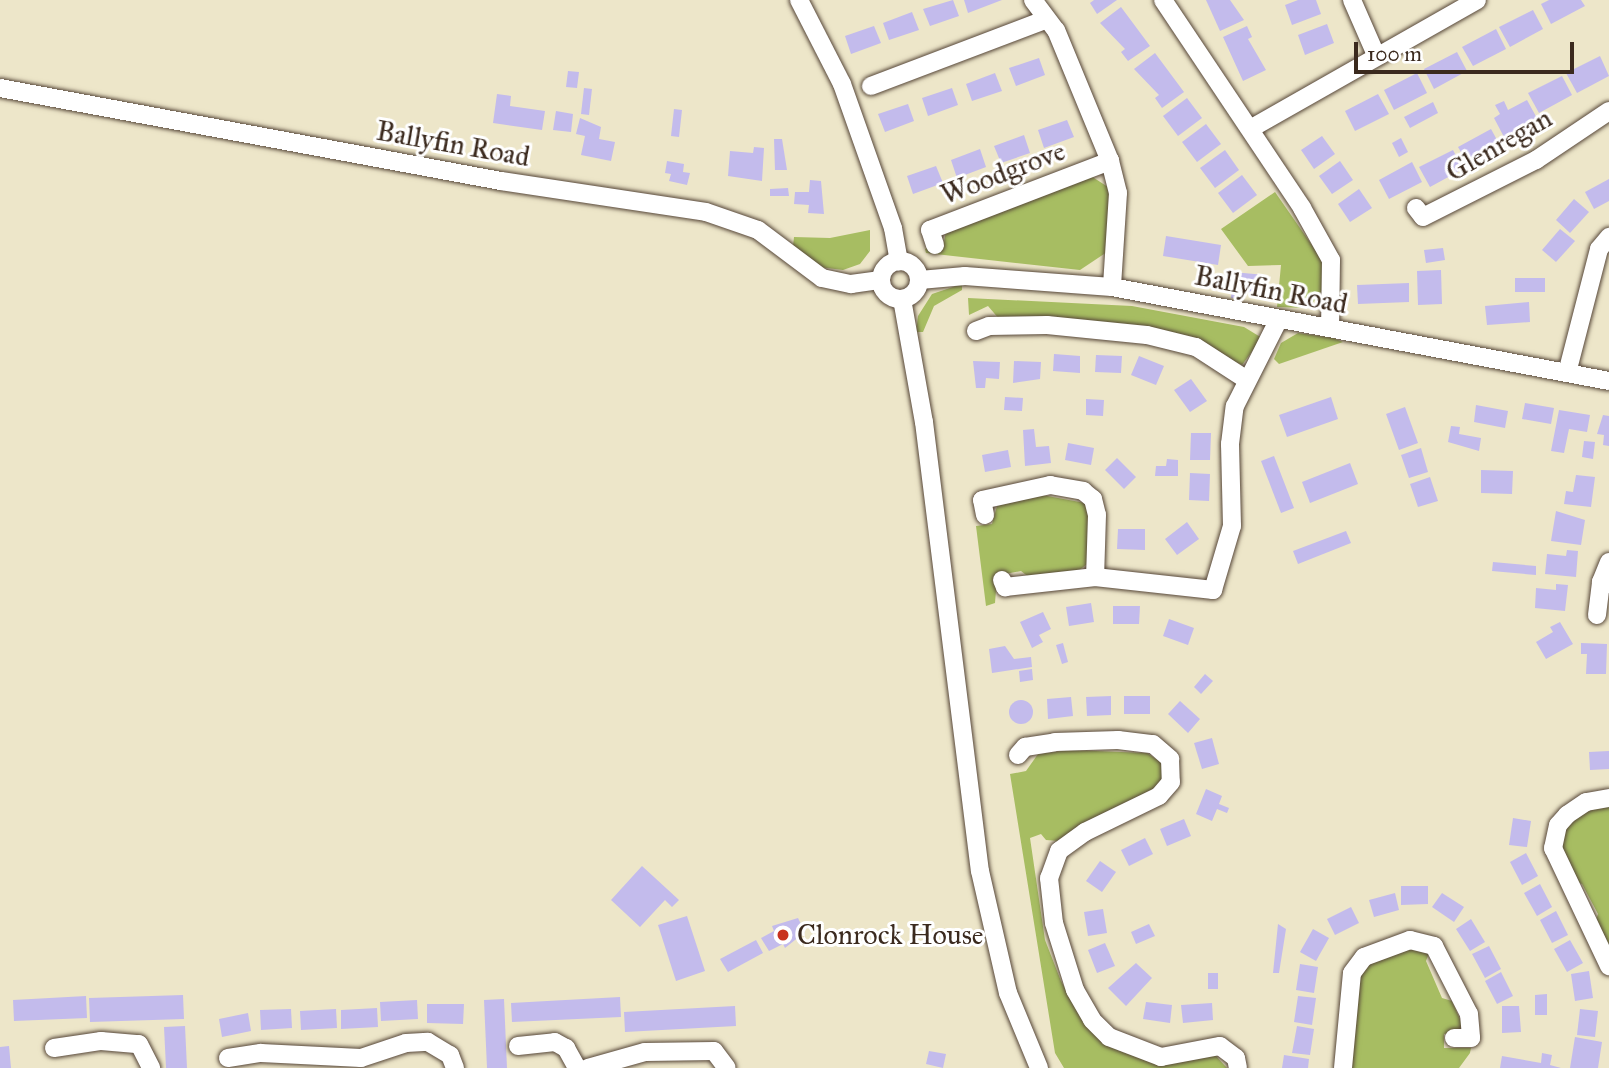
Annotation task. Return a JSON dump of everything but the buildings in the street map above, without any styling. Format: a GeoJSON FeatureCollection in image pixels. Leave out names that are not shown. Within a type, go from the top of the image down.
{"type":"FeatureCollection","features":[{"type":"Feature","properties":{"kind":"street"},"geometry":{"type":"LineString","coordinates":[[799,0],[842,84],[894,228],[899,261]]}},
{"type":"Feature","properties":{"kind":"street","name":"Woodgrove"},"geometry":{"type":"LineString","coordinates":[[1033,0],[1045,20],[1056,30],[1110,161],[1118,193],[1112,287]]}},
{"type":"Feature","properties":{"kind":"street"},"geometry":{"type":"LineString","coordinates":[[1163,0],[1250,129],[1331,260],[1330,328]]}},
{"type":"Feature","properties":{"kind":"street"},"geometry":{"type":"LineString","coordinates":[[1352,0],[1376,55]]}},
{"type":"Feature","properties":{"kind":"street"},"geometry":{"type":"LineString","coordinates":[[1250,129],[1477,0]]}},
{"type":"Feature","properties":{"kind":"street"},"geometry":{"type":"LineString","coordinates":[[870,86],[1045,20]]}},
{"type":"Feature","properties":{"kind":"street","name":"Ballyfin Road"},"geometry":{"type":"LineString","coordinates":[[0,88],[501,181],[706,212],[758,230],[822,278],[851,284],[881,280]]}},
{"type":"Feature","properties":{"kind":"street","name":"Glenregan"},"geometry":{"type":"LineString","coordinates":[[1416,208],[1423,217],[1536,160],[1609,111]]}},
{"type":"Feature","properties":{"kind":"street","name":"Woodgrove"},"geometry":{"type":"LineString","coordinates":[[936,245],[930,230],[1110,161]]}},
{"type":"Feature","properties":{"kind":"street"},"geometry":{"type":"LineString","coordinates":[[1567,373],[1599,249],[1609,237]]}},
{"type":"Feature","properties":{"kind":"street"},"geometry":{"type":"LineString","coordinates":[[899,261],[911,264],[920,280],[916,291],[902,299],[887,294],[881,280],[884,269],[899,261]]}},
{"type":"Feature","properties":{"kind":"street","name":"Ballyfin Road"},"geometry":{"type":"LineString","coordinates":[[920,280],[965,276],[1112,287],[1609,381]]}},
{"type":"Feature","properties":{"kind":"street"},"geometry":{"type":"LineString","coordinates":[[902,299],[924,422],[979,871],[1007,993],[1039,1068]]}},
{"type":"Feature","properties":{"kind":"street"},"geometry":{"type":"LineString","coordinates":[[1002,580],[1005,587],[1095,577],[1213,590],[1232,526],[1231,424],[1247,380],[1279,319]]}},
{"type":"Feature","properties":{"kind":"street"},"geometry":{"type":"LineString","coordinates":[[984,323],[1076,327],[1161,338],[1196,347],[1247,380]]}},
{"type":"Feature","properties":{"kind":"street"},"geometry":{"type":"LineString","coordinates":[[985,515],[982,500],[993,497],[1050,485],[1083,491],[1093,499],[1097,515],[1095,577]]}},
{"type":"Feature","properties":{"kind":"street"},"geometry":{"type":"LineString","coordinates":[[1597,615],[1609,562]]}},
{"type":"Feature","properties":{"kind":"street"},"geometry":{"type":"LineString","coordinates":[[1018,755],[1025,747],[1055,742],[1118,740],[1157,745],[1170,759],[1171,782],[1159,796],[1085,832],[1059,852],[1049,878],[1054,923],[1074,990],[1092,1020],[1109,1037],[1130,1049],[1161,1057],[1220,1046],[1236,1058],[1238,1068]]}},
{"type":"Feature","properties":{"kind":"street"},"geometry":{"type":"LineString","coordinates":[[1609,798],[1586,802],[1567,815],[1558,825],[1553,848],[1609,966]]}},
{"type":"Feature","properties":{"kind":"street"},"geometry":{"type":"LineString","coordinates":[[1343,1068],[1352,974],[1364,957],[1410,940],[1434,946],[1469,1014],[1471,1038],[1454,1038]]}},
{"type":"Feature","properties":{"kind":"street"},"geometry":{"type":"LineString","coordinates":[[54,1048],[101,1041],[139,1044],[151,1068]]}},
{"type":"Feature","properties":{"kind":"street"},"geometry":{"type":"LineString","coordinates":[[228,1058],[261,1053],[346,1063],[428,1042],[450,1055],[455,1068]]}},
{"type":"Feature","properties":{"kind":"street"},"geometry":{"type":"LineString","coordinates":[[518,1046],[555,1042],[566,1048],[577,1068]]}},
{"type":"Feature","properties":{"kind":"street"},"geometry":{"type":"LineString","coordinates":[[588,1068],[616,1057],[661,1061],[714,1051],[727,1068]]}},
{"type":"Feature","properties":{"kind":"green space"},"geometry":{"type":"Polygon","coordinates":[[[1091,176],[1111,189],[1107,252],[1080,270],[926,253],[925,249],[944,242],[946,231],[1091,176]]]}},
{"type":"Feature","properties":{"kind":"green space"},"geometry":{"type":"Polygon","coordinates":[[[1275,192],[1325,264],[1323,289],[1309,308],[1277,307],[1281,265],[1248,266],[1221,229],[1275,192]]]}},
{"type":"Feature","properties":{"kind":"green space"},"geometry":{"type":"Polygon","coordinates":[[[870,230],[870,251],[860,264],[843,270],[819,267],[793,246],[794,237],[830,238],[870,230]]]}},
{"type":"Feature","properties":{"kind":"green space"},"geometry":{"type":"Polygon","coordinates":[[[962,284],[962,290],[934,306],[923,332],[916,332],[918,316],[932,294],[962,284]]]}},
{"type":"Feature","properties":{"kind":"green space"},"geometry":{"type":"Polygon","coordinates":[[[968,298],[1132,306],[1244,327],[1262,338],[1242,365],[1205,347],[1000,320],[988,306],[969,315],[968,298]]]}},
{"type":"Feature","properties":{"kind":"green space"},"geometry":{"type":"Polygon","coordinates":[[[1298,333],[1343,342],[1279,364],[1274,359],[1281,343],[1298,333]]]}},
{"type":"Feature","properties":{"kind":"green space"},"geometry":{"type":"Polygon","coordinates":[[[1042,495],[1085,503],[1089,512],[1087,564],[1077,572],[1030,578],[1021,571],[1005,574],[997,578],[995,603],[986,606],[976,526],[992,524],[997,506],[1042,495]]]}},
{"type":"Feature","properties":{"kind":"green space"},"geometry":{"type":"Polygon","coordinates":[[[1070,750],[1147,753],[1162,763],[1163,785],[1059,841],[1046,840],[1041,834],[1030,838],[1045,940],[1061,981],[1082,1019],[1122,1052],[1145,1059],[1214,1054],[1227,1068],[1064,1068],[1055,1053],[1010,774],[1026,771],[1038,754],[1070,750]]]}},
{"type":"Feature","properties":{"kind":"green space"},"geometry":{"type":"Polygon","coordinates":[[[1609,801],[1609,948],[1596,920],[1598,914],[1582,884],[1574,881],[1559,840],[1568,821],[1609,801]]]}},
{"type":"Feature","properties":{"kind":"green space"},"geometry":{"type":"Polygon","coordinates":[[[1417,946],[1429,953],[1426,961],[1442,998],[1452,1001],[1462,1024],[1459,1032],[1444,1034],[1444,1048],[1471,1048],[1470,1053],[1459,1068],[1349,1068],[1353,984],[1369,962],[1417,946]]]}},
{"type":"Feature","properties":{"kind":"place","name":"Clonrock House"},"geometry":{"type":"Point","coordinates":[783,935]}}]}
